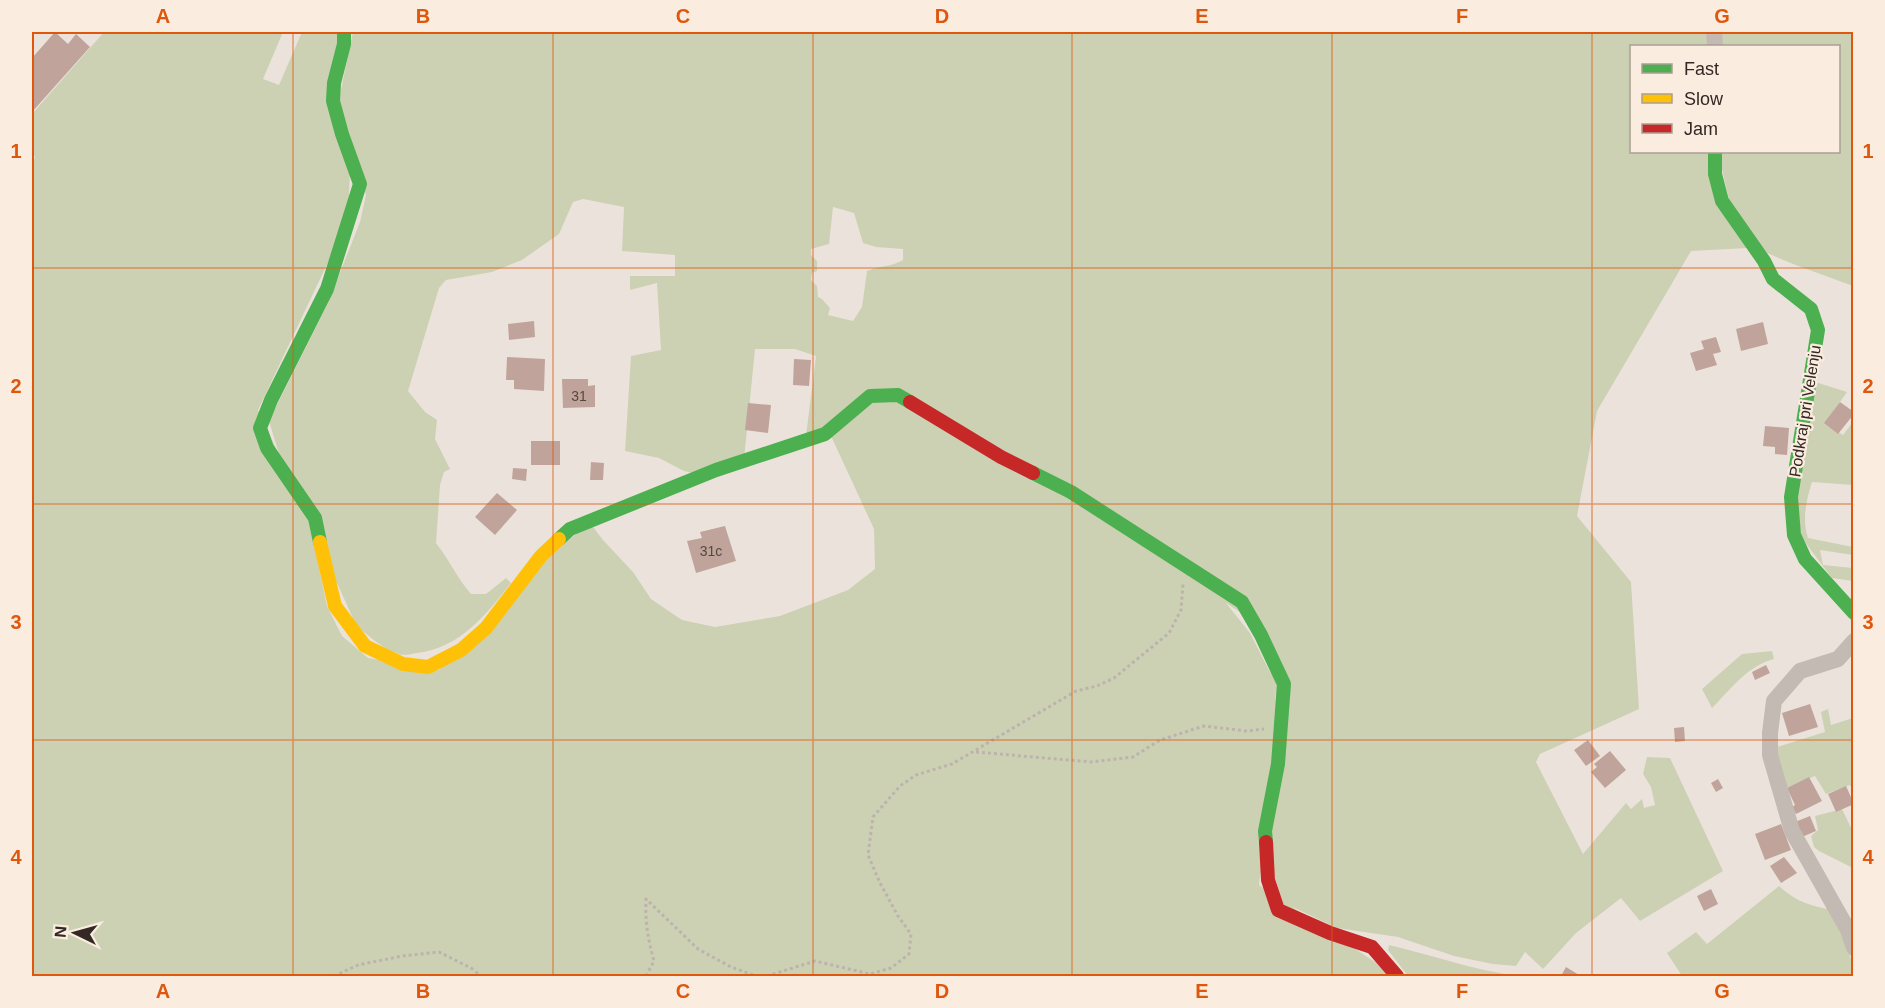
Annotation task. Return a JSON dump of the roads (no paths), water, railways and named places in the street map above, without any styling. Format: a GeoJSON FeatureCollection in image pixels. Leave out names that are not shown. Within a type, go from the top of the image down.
{"type":"FeatureCollection","features":[{"type":"Feature","properties":{"kind":"street"},"geometry":{"type":"LineString","coordinates":[[344,32],[344,44],[334,83],[333,101],[360,184],[327,289],[271,400],[260,428],[267,448],[315,518],[335,606],[365,646],[403,664],[428,667],[461,650],[486,628],[541,556],[570,529],[716,470],[825,434],[870,396],[898,395],[1001,457],[1071,492],[1242,602],[1284,684],[1278,764],[1265,831],[1268,880],[1278,910],[1330,933],[1372,947],[1397,976]]}},
{"type":"Feature","properties":{"kind":"street","name":"Podkraj pri Velenju"},"geometry":{"type":"LineString","coordinates":[[1715,153],[1715,174],[1722,201],[1764,261],[1773,279],[1811,309],[1818,330],[1791,497],[1794,535],[1805,559],[1854,613]]}},
{"type":"Feature","properties":{"kind":"street"},"geometry":{"type":"LineString","coordinates":[[1852,646],[1838,659],[1800,671],[1774,701],[1770,755],[1792,831],[1848,930],[1854,948]]}}]}
